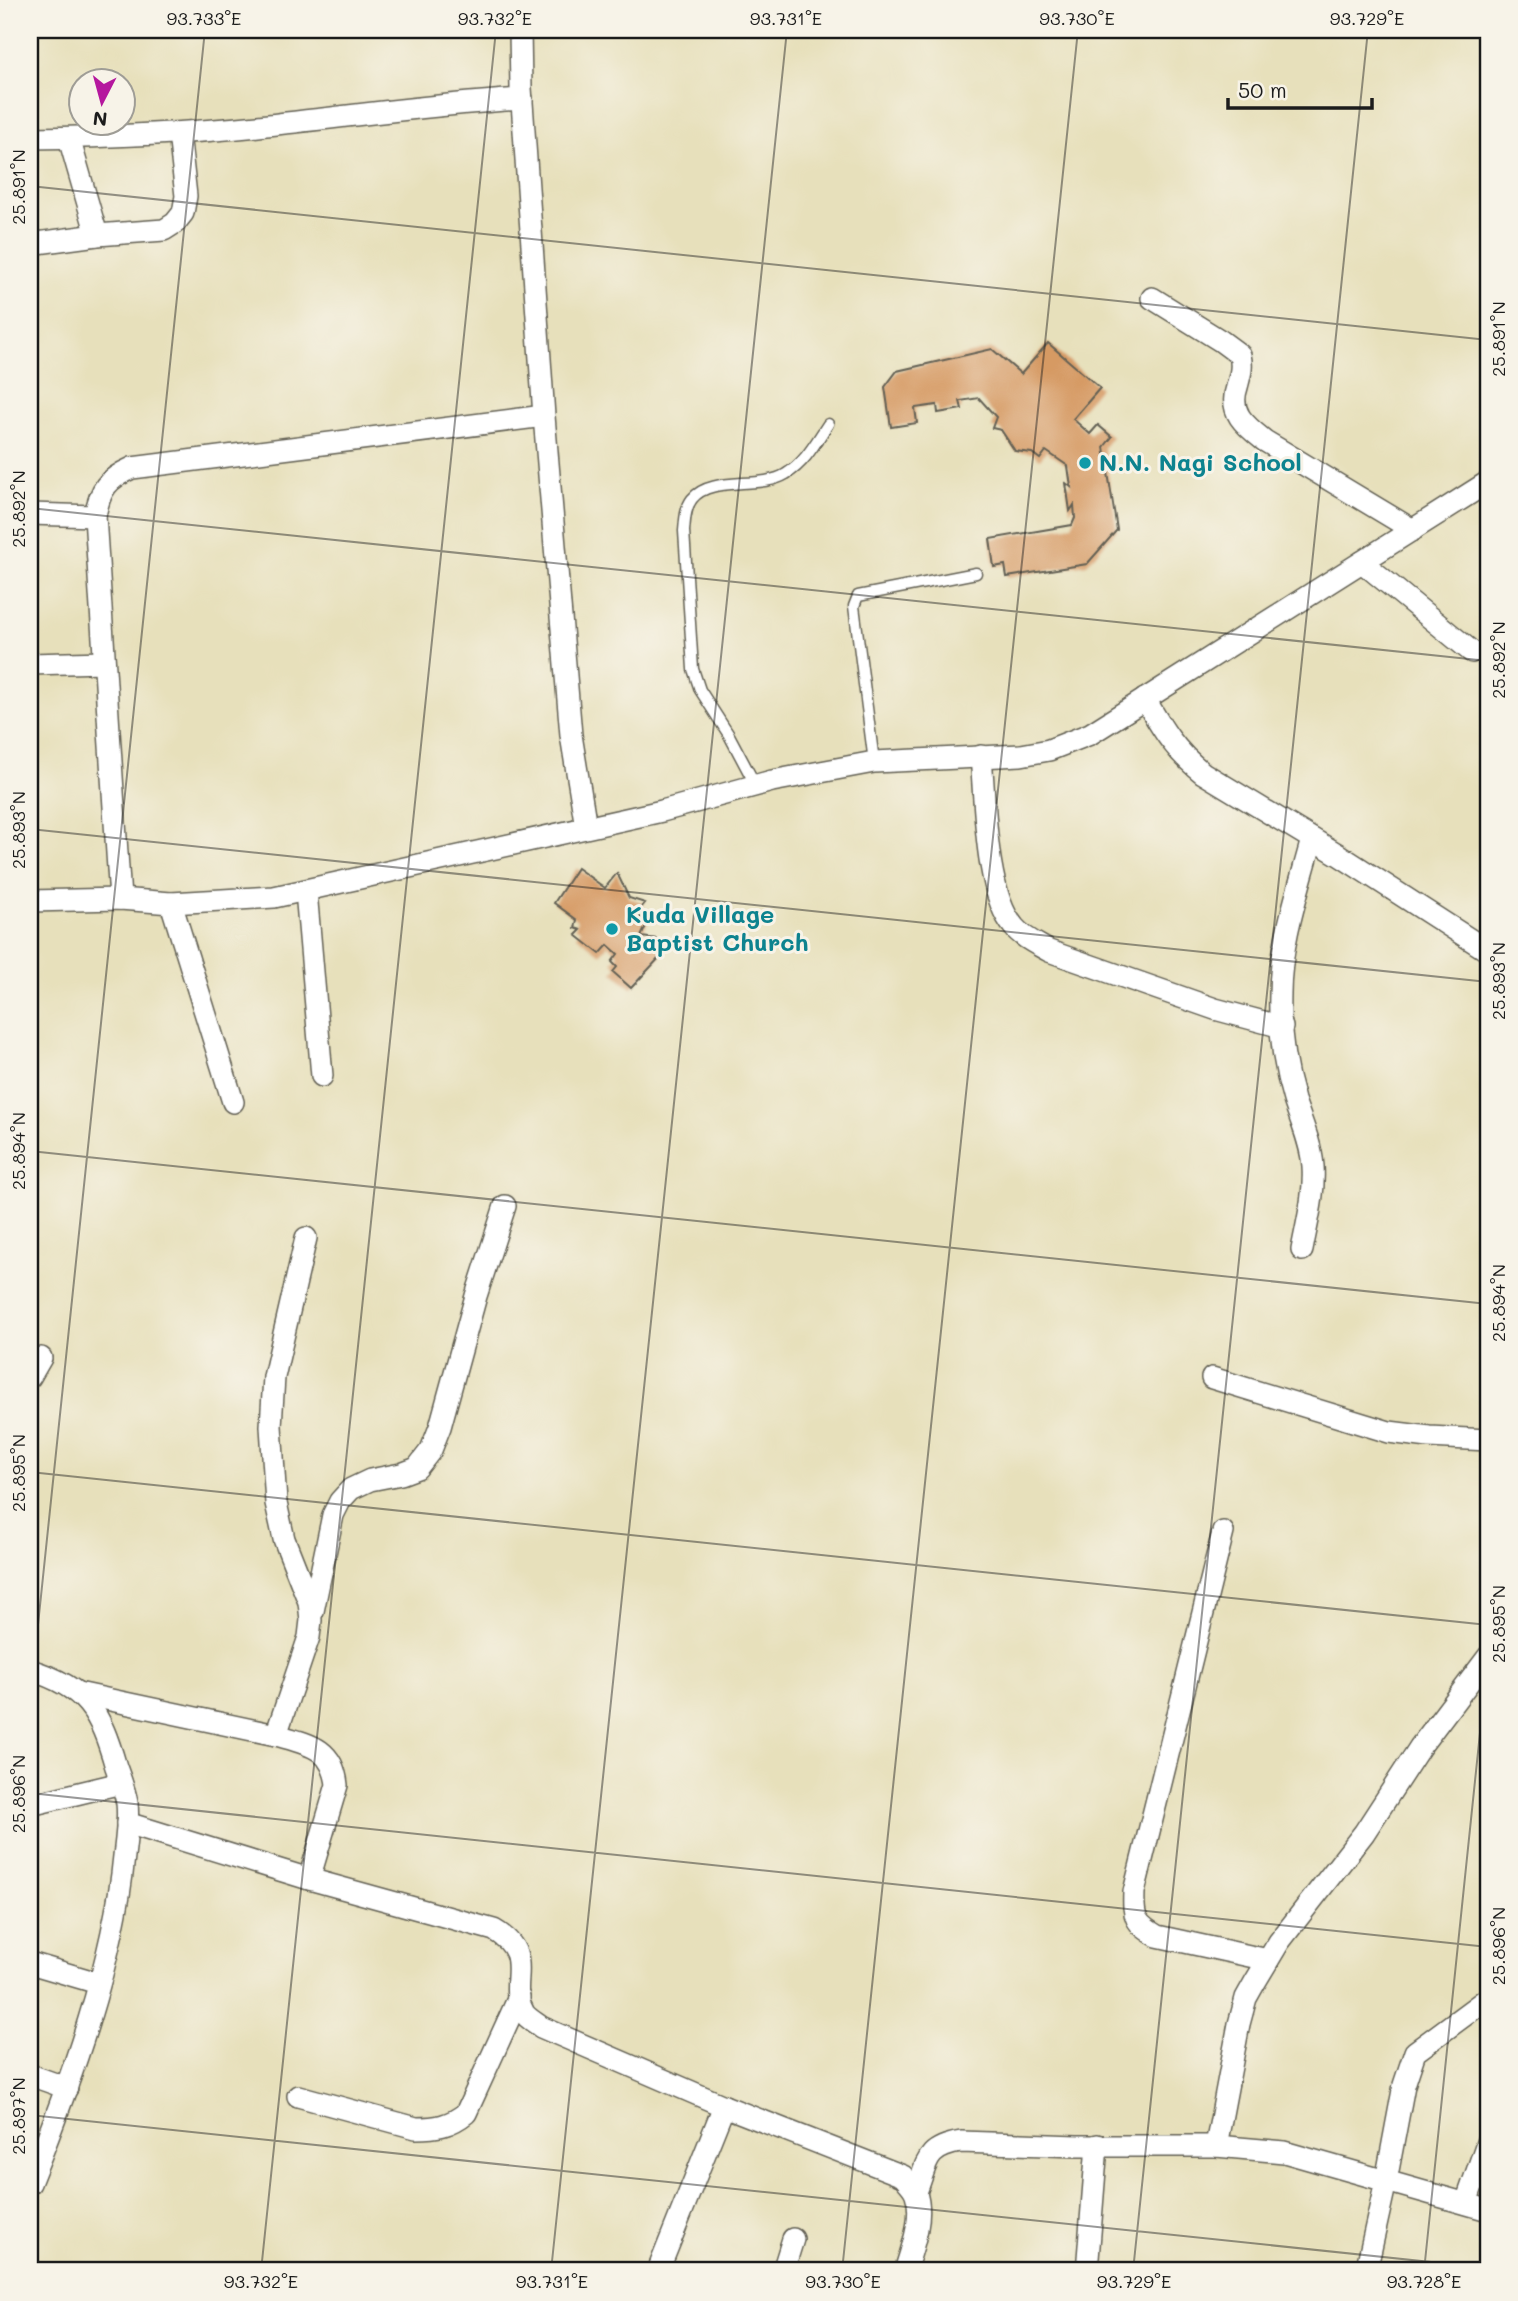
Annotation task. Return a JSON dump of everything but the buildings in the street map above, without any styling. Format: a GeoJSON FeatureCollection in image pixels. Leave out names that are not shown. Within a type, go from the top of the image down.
{"type":"FeatureCollection","features":[{"type":"Feature","properties":{"kind":"street"},"geometry":{"type":"LineString","coordinates":[[520,30],[522,99],[544,416],[571,735],[586,827]]}},
{"type":"Feature","properties":{"kind":"street"},"geometry":{"type":"LineString","coordinates":[[30,138],[179,134],[414,107],[522,99]]}},
{"type":"Feature","properties":{"kind":"street"},"geometry":{"type":"LineString","coordinates":[[30,244],[164,230],[175,223],[183,213],[186,196],[179,134]]}},
{"type":"Feature","properties":{"kind":"street"},"geometry":{"type":"LineString","coordinates":[[69,138],[97,235]]}},
{"type":"Feature","properties":{"kind":"street"},"geometry":{"type":"LineString","coordinates":[[1152,298],[1240,355],[1243,369],[1235,390],[1233,406],[1240,420],[1249,428],[1265,441],[1413,530]]}},
{"type":"Feature","properties":{"kind":"street"},"geometry":{"type":"LineString","coordinates":[[120,899],[95,516],[104,486],[115,475],[132,468],[544,416]]}},
{"type":"Feature","properties":{"kind":"street"},"geometry":{"type":"LineString","coordinates":[[30,901],[120,899],[172,903],[274,897],[662,811],[755,784],[874,762],[1021,755],[1049,750],[1073,742],[1145,699],[1488,482]]}},
{"type":"Feature","properties":{"kind":"street"},"geometry":{"type":"LineString","coordinates":[[30,514],[95,516]]}},
{"type":"Feature","properties":{"kind":"street"},"geometry":{"type":"LineString","coordinates":[[1363,562],[1472,652]]}},
{"type":"Feature","properties":{"kind":"street"},"geometry":{"type":"LineString","coordinates":[[30,664],[104,662]]}},
{"type":"Feature","properties":{"kind":"street"},"geometry":{"type":"LineString","coordinates":[[1145,699],[1170,742],[1187,761],[1488,951]]}},
{"type":"Feature","properties":{"kind":"street"},"geometry":{"type":"LineString","coordinates":[[981,756],[998,896],[1001,908],[1013,926],[1026,938],[1049,951],[1215,1009],[1282,1027]]}},
{"type":"Feature","properties":{"kind":"street"},"geometry":{"type":"LineString","coordinates":[[1302,1250],[1313,1189],[1313,1167],[1311,1150],[1293,1097],[1282,1027],[1280,994],[1287,936],[1312,839]]}},
{"type":"Feature","properties":{"kind":"street"},"geometry":{"type":"LineString","coordinates":[[306,891],[322,1076]]}},
{"type":"Feature","properties":{"kind":"street"},"geometry":{"type":"LineString","coordinates":[[172,903],[233,1102]]}},
{"type":"Feature","properties":{"kind":"street"},"geometry":{"type":"LineString","coordinates":[[276,1735],[309,1637],[333,1514],[351,1489],[417,1468],[431,1450],[505,1206]]}},
{"type":"Feature","properties":{"kind":"street"},"geometry":{"type":"LineString","coordinates":[[306,1238],[274,1377],[271,1426],[276,1503],[284,1539],[309,1602],[311,1620]]}},
{"type":"Feature","properties":{"kind":"street"},"geometry":{"type":"LineString","coordinates":[[1212,1378],[1389,1432],[1488,1440]]}},
{"type":"Feature","properties":{"kind":"street"},"geometry":{"type":"LineString","coordinates":[[1223,1532],[1134,1892],[1133,1914],[1141,1927],[1157,1936],[1268,1960]]}},
{"type":"Feature","properties":{"kind":"street"},"geometry":{"type":"LineString","coordinates":[[1216,2146],[1239,2024],[1247,1997],[1268,1960],[1364,1833],[1420,1747],[1488,1657]]}},
{"type":"Feature","properties":{"kind":"street"},"geometry":{"type":"LineString","coordinates":[[30,1670],[57,1678],[78,1693],[95,1713],[107,1735],[127,1802],[117,1910],[67,2088],[31,2178]]}},
{"type":"Feature","properties":{"kind":"street"},"geometry":{"type":"LineString","coordinates":[[78,1693],[276,1735],[307,1744],[324,1753],[335,1769],[337,1785],[309,1879]]}},
{"type":"Feature","properties":{"kind":"street"},"geometry":{"type":"LineString","coordinates":[[30,1805],[121,1783]]}},
{"type":"Feature","properties":{"kind":"street"},"geometry":{"type":"LineString","coordinates":[[127,1823],[309,1879],[494,1930],[507,1938],[516,1950],[519,1997],[524,2013],[541,2028],[724,2106],[903,2176],[916,2192]]}},
{"type":"Feature","properties":{"kind":"street"},"geometry":{"type":"LineString","coordinates":[[30,1963],[98,1983]]}},
{"type":"Feature","properties":{"kind":"street"},"geometry":{"type":"LineString","coordinates":[[298,2096],[416,2128],[435,2128],[454,2123],[466,2113],[519,1997]]}},
{"type":"Feature","properties":{"kind":"street"},"geometry":{"type":"LineString","coordinates":[[1366,2271],[1404,2085],[1415,2053],[1427,2041],[1488,1998]]}},
{"type":"Feature","properties":{"kind":"street"},"geometry":{"type":"LineString","coordinates":[[30,2075],[67,2088]]}},
{"type":"Feature","properties":{"kind":"street"},"geometry":{"type":"LineString","coordinates":[[658,2271],[724,2106]]}},
{"type":"Feature","properties":{"kind":"street"},"geometry":{"type":"LineString","coordinates":[[1466,2203],[1488,2140]]}},
{"type":"Feature","properties":{"kind":"street"},"geometry":{"type":"LineString","coordinates":[[905,2271],[915,2238],[918,2208],[916,2192],[929,2159],[934,2150],[961,2142],[1216,2146],[1304,2156],[1488,2210]]}},
{"type":"Feature","properties":{"kind":"street"},"geometry":{"type":"LineString","coordinates":[[1087,2271],[1097,2146]]}},
{"type":"Feature","properties":{"kind":"street"},"geometry":{"type":"LineString","coordinates":[[783,2271],[793,2239]]}},
{"type":"Feature","properties":{"kind":"lane"},"geometry":{"type":"LineString","coordinates":[[755,784],[729,735],[700,690],[693,669],[684,531],[686,512],[691,500],[709,488],[765,482],[787,474],[805,458],[828,424]]}},
{"type":"Feature","properties":{"kind":"lane"},"geometry":{"type":"LineString","coordinates":[[874,762],[855,600],[858,596],[976,573]]}},
{"type":"Feature","properties":{"kind":"place","name":"N.N. Nagi School"},"geometry":{"type":"Point","coordinates":[1085,463]}},
{"type":"Feature","properties":{"kind":"place","name":"Kuda Village Baptist Church"},"geometry":{"type":"Point","coordinates":[612,929]}}]}
